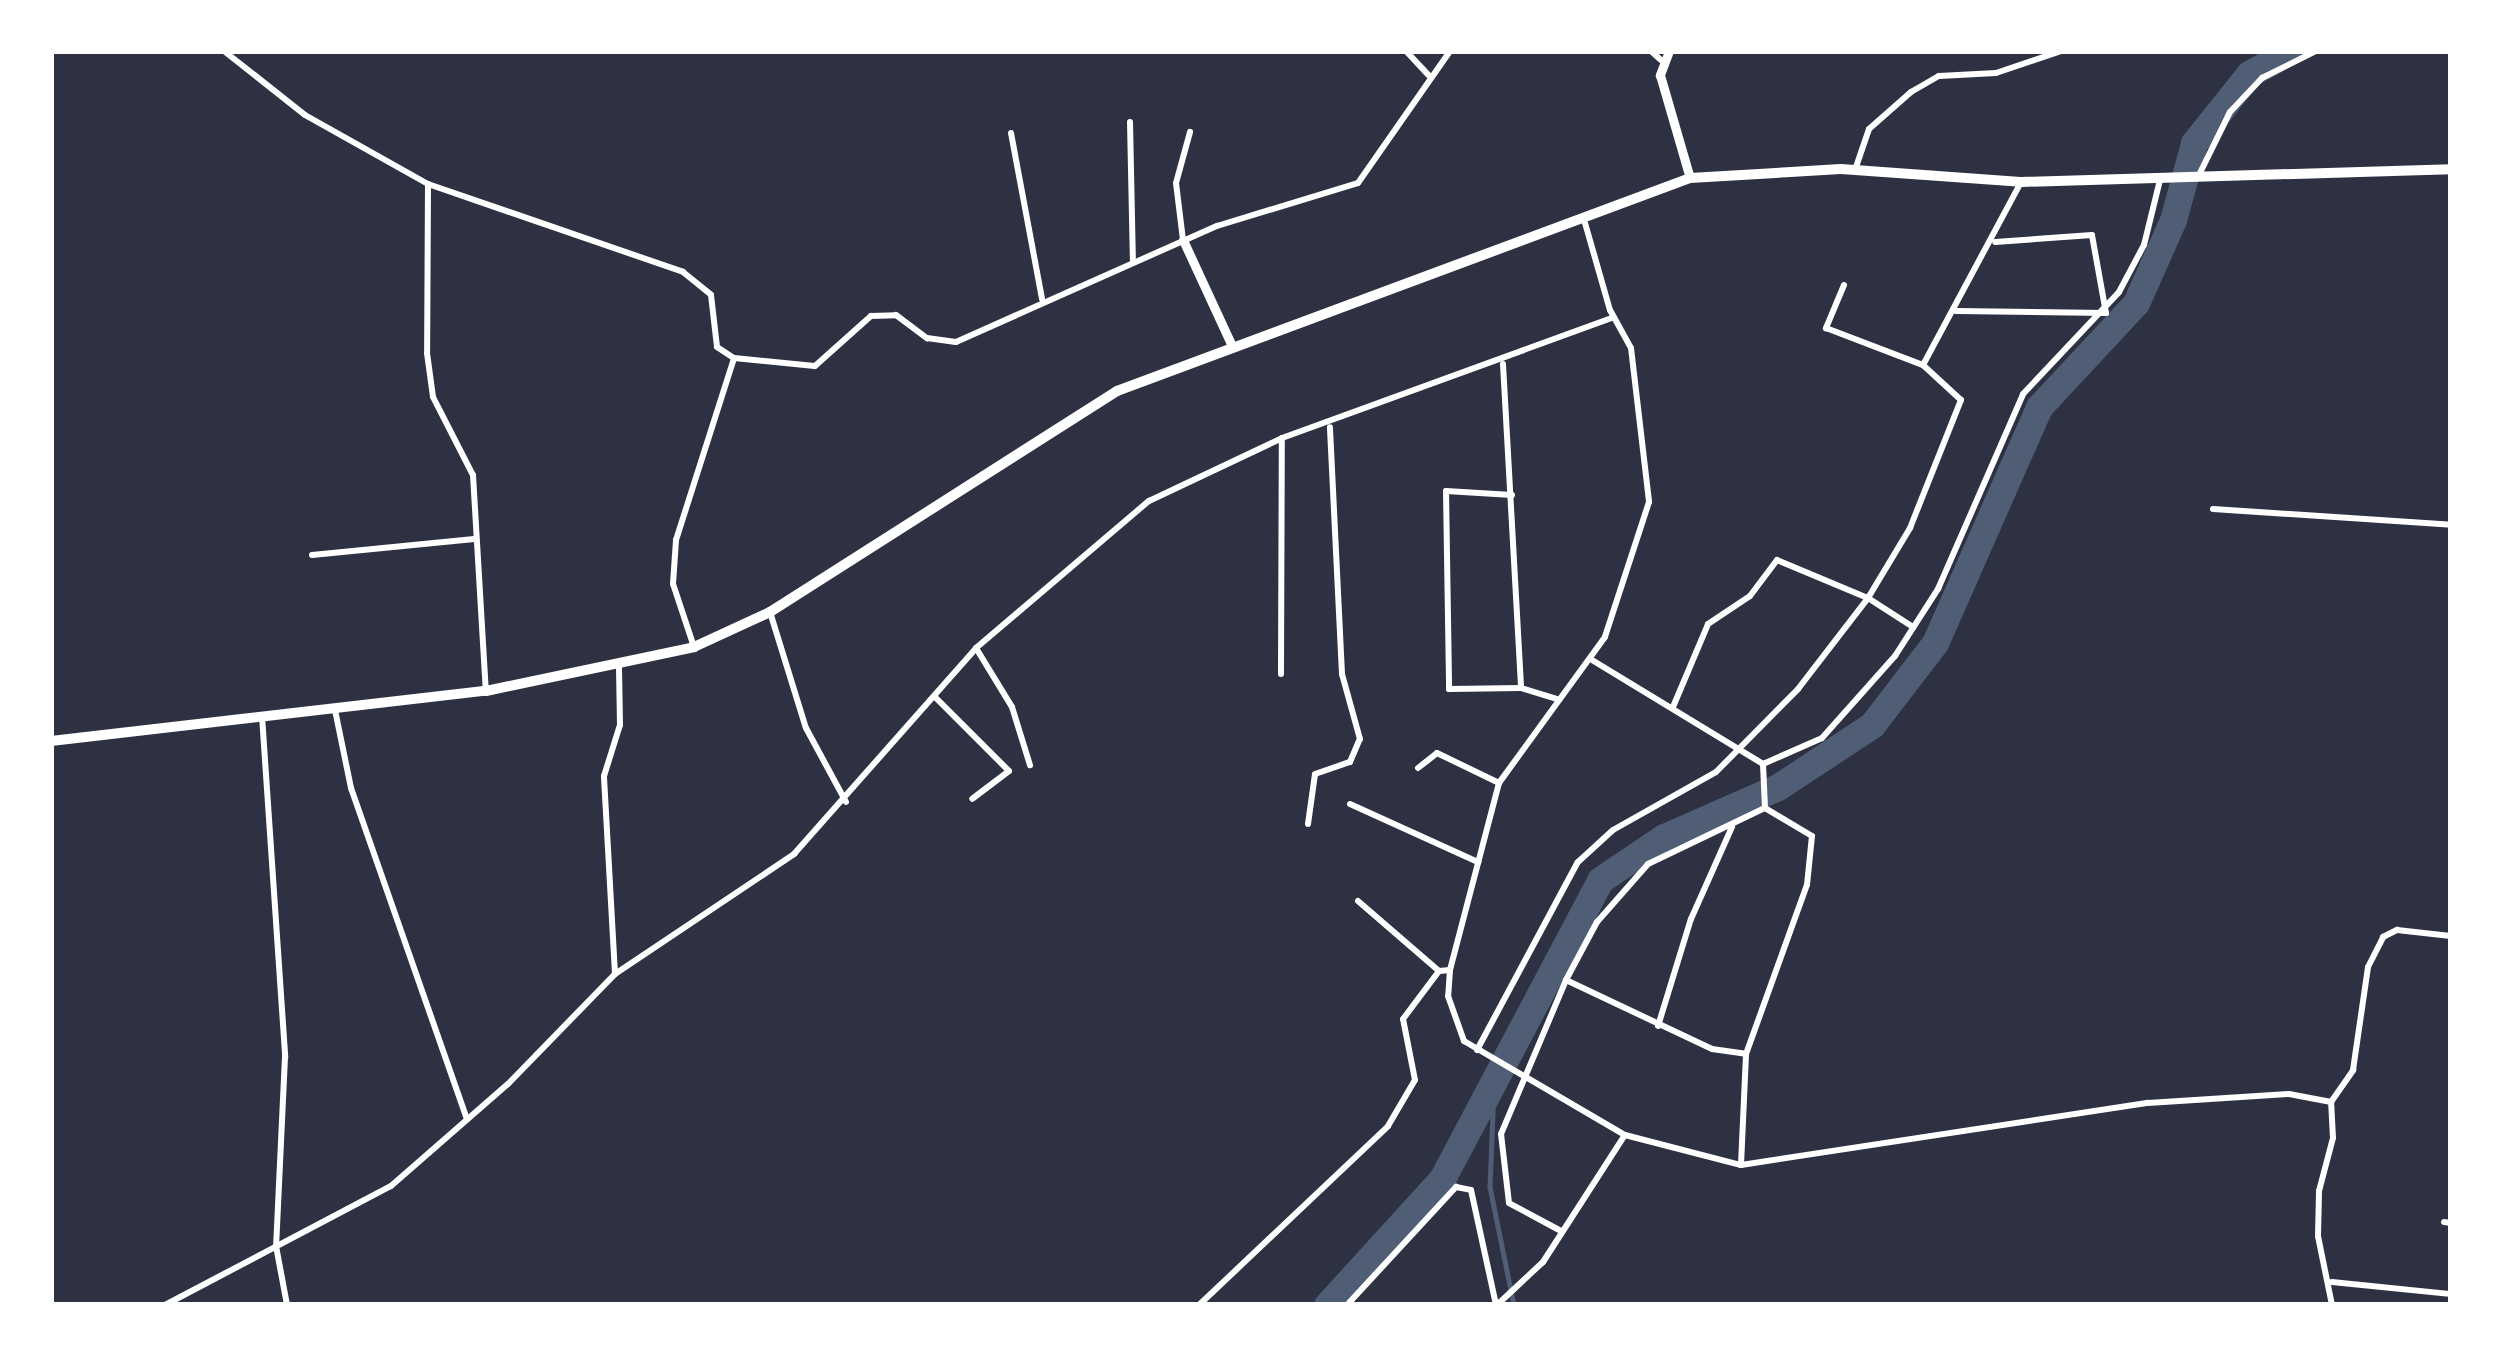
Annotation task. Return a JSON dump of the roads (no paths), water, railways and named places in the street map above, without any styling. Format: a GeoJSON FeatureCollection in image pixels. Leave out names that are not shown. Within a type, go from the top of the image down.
{"type":"FeatureCollection","features":[{"type":"Feature","properties":{"kind":"main road"},"geometry":{"type":"LineString","coordinates":[[51,741],[261,712],[486,691],[694,647],[770,612],[1034,437],[1117,391],[1582,213],[1690,178],[1855,170],[2021,182],[2451,170]]}},
{"type":"Feature","properties":{"kind":"street"},"geometry":{"type":"LineString","coordinates":[[224,51],[305,115],[428,184],[700,280],[710,295],[717,346],[734,358],[815,365],[856,324],[879,314],[896,315],[927,338],[956,342],[1042,299],[1183,240],[1358,183],[1450,51]]}},
{"type":"Feature","properties":{"kind":"street"},"geometry":{"type":"LineString","coordinates":[[1406,51],[1429,76]]}},
{"type":"Feature","properties":{"kind":"street"},"geometry":{"type":"LineString","coordinates":[[1652,51],[1665,55],[1690,178]]}},
{"type":"Feature","properties":{"kind":"street"},"geometry":{"type":"LineString","coordinates":[[1855,170],[1869,129],[1911,92],[1939,76],[1996,74],[2061,51]]}},
{"type":"Feature","properties":{"kind":"street"},"geometry":{"type":"LineString","coordinates":[[2194,177],[2230,112],[2262,78],[2316,51]]}},
{"type":"Feature","properties":{"kind":"street"},"geometry":{"type":"LineString","coordinates":[[1130,122],[1133,260]]}},
{"type":"Feature","properties":{"kind":"street"},"geometry":{"type":"LineString","coordinates":[[1190,132],[1176,182],[1183,240],[1232,346]]}},
{"type":"Feature","properties":{"kind":"street"},"geometry":{"type":"LineString","coordinates":[[1011,133],[1042,299]]}},
{"type":"Feature","properties":{"kind":"street"},"geometry":{"type":"LineString","coordinates":[[1763,767],[1822,738],[1939,589],[2024,394],[2106,313],[2144,244],[2164,179]]}},
{"type":"Feature","properties":{"kind":"street"},"geometry":{"type":"LineString","coordinates":[[1924,365],[1995,242],[2021,182]]}},
{"type":"Feature","properties":{"kind":"street"},"geometry":{"type":"LineString","coordinates":[[428,184],[430,375],[473,475],[486,691]]}},
{"type":"Feature","properties":{"kind":"street"},"geometry":{"type":"LineString","coordinates":[[1582,213],[1614,317],[1631,348],[1648,502],[1592,660],[1557,699],[1499,783],[1450,970],[1454,1018],[1481,1053],[1625,1135],[1741,1165],[2148,1102],[2289,1094],[2331,1102]]}},
{"type":"Feature","properties":{"kind":"street"},"geometry":{"type":"LineString","coordinates":[[1995,242],[2092,236],[2106,313]]}},
{"type":"Feature","properties":{"kind":"street"},"geometry":{"type":"LineString","coordinates":[[1481,1053],[1578,862],[1613,830],[1716,772],[1798,689],[1868,598],[1910,528],[1961,400],[1924,365],[1826,328],[1844,286]]}},
{"type":"Feature","properties":{"kind":"street"},"geometry":{"type":"LineString","coordinates":[[1954,311],[2106,313]]}},
{"type":"Feature","properties":{"kind":"street"},"geometry":{"type":"LineString","coordinates":[[165,1305],[391,1186],[615,974],[794,854],[847,803],[976,648],[1149,500],[1282,438],[1330,427],[1503,364],[1614,317]]}},
{"type":"Feature","properties":{"kind":"street"},"geometry":{"type":"LineString","coordinates":[[694,647],[673,584],[676,540],[734,358]]}},
{"type":"Feature","properties":{"kind":"street"},"geometry":{"type":"LineString","coordinates":[[1503,364],[1521,688]]}},
{"type":"Feature","properties":{"kind":"street"},"geometry":{"type":"LineString","coordinates":[[1308,824],[1316,774],[1350,762],[1360,739],[1342,674],[1330,427]]}},
{"type":"Feature","properties":{"kind":"street"},"geometry":{"type":"LineString","coordinates":[[1281,674],[1282,438]]}},
{"type":"Feature","properties":{"kind":"street"},"geometry":{"type":"LineString","coordinates":[[1512,495],[1446,491],[1449,689],[1521,688],[1557,699]]}},
{"type":"Feature","properties":{"kind":"street"},"geometry":{"type":"LineString","coordinates":[[2213,509],[2451,526]]}},
{"type":"Feature","properties":{"kind":"street"},"geometry":{"type":"LineString","coordinates":[[312,555],[474,539]]}},
{"type":"Feature","properties":{"kind":"street"},"geometry":{"type":"LineString","coordinates":[[1673,707],[1708,624],[1750,596],[1777,560],[1868,598],[1913,627]]}},
{"type":"Feature","properties":{"kind":"street"},"geometry":{"type":"LineString","coordinates":[[770,612],[806,728],[847,803]]}},
{"type":"Feature","properties":{"kind":"street"},"geometry":{"type":"LineString","coordinates":[[976,648],[1012,707],[1030,765]]}},
{"type":"Feature","properties":{"kind":"street"},"geometry":{"type":"LineString","coordinates":[[1592,660],[1740,746],[1763,767],[1765,804]]}},
{"type":"Feature","properties":{"kind":"street"},"geometry":{"type":"LineString","coordinates":[[615,974],[604,776],[620,725],[619,666]]}},
{"type":"Feature","properties":{"kind":"street"},"geometry":{"type":"LineString","coordinates":[[936,698],[1009,772],[972,799]]}},
{"type":"Feature","properties":{"kind":"street"},"geometry":{"type":"LineString","coordinates":[[334,706],[351,788],[466,1119]]}},
{"type":"Feature","properties":{"kind":"street"},"geometry":{"type":"LineString","coordinates":[[261,712],[285,1057],[276,1246],[287,1305]]}},
{"type":"Feature","properties":{"kind":"street"},"geometry":{"type":"LineString","coordinates":[[1418,768],[1437,753],[1499,783]]}},
{"type":"Feature","properties":{"kind":"street"},"geometry":{"type":"LineString","coordinates":[[1350,804],[1478,862]]}},
{"type":"Feature","properties":{"kind":"street"},"geometry":{"type":"LineString","coordinates":[[1562,1231],[1509,1203],[1501,1134],[1566,980],[1597,922],[1648,864],[1765,804]]}},
{"type":"Feature","properties":{"kind":"street"},"geometry":{"type":"LineString","coordinates":[[1741,1165],[1746,1054],[1807,885],[1812,836],[1765,804]]}},
{"type":"Feature","properties":{"kind":"street"},"geometry":{"type":"LineString","coordinates":[[1658,1026],[1690,919],[1733,824]]}},
{"type":"Feature","properties":{"kind":"street"},"geometry":{"type":"LineString","coordinates":[[1358,901],[1439,970],[1450,970]]}},
{"type":"Feature","properties":{"kind":"street"},"geometry":{"type":"LineString","coordinates":[[2332,1305],[2332,1282],[2318,1236],[2331,1102],[2353,1070],[2368,967],[2383,937],[2398,930],[2451,937]]}},
{"type":"Feature","properties":{"kind":"street"},"geometry":{"type":"LineString","coordinates":[[1199,1305],[1388,1126],[1415,1080],[1403,1019],[1439,970]]}},
{"type":"Feature","properties":{"kind":"street"},"geometry":{"type":"LineString","coordinates":[[1566,980],[1658,1026],[1746,1054]]}},
{"type":"Feature","properties":{"kind":"street"},"geometry":{"type":"LineString","coordinates":[[1347,1305],[1456,1187],[1471,1190],[1498,1303],[1562,1231],[1625,1135]]}},
{"type":"Feature","properties":{"kind":"street"},"geometry":{"type":"LineString","coordinates":[[2332,1282],[2451,1294]]}},
{"type":"Feature","properties":{"kind":"waterway"},"geometry":{"type":"LineString","coordinates":[[1327,1305],[1442,1179],[1600,880],[1664,837],[1778,787],[1872,725],[1935,643],[2039,407],[2136,303],[2173,220],[2194,143],[2249,74],[2290,51]]}},
{"type":"Feature","properties":{"kind":"waterway"},"geometry":{"type":"LineString","coordinates":[[1494,1088],[1490,1187],[1514,1305]]}}]}
